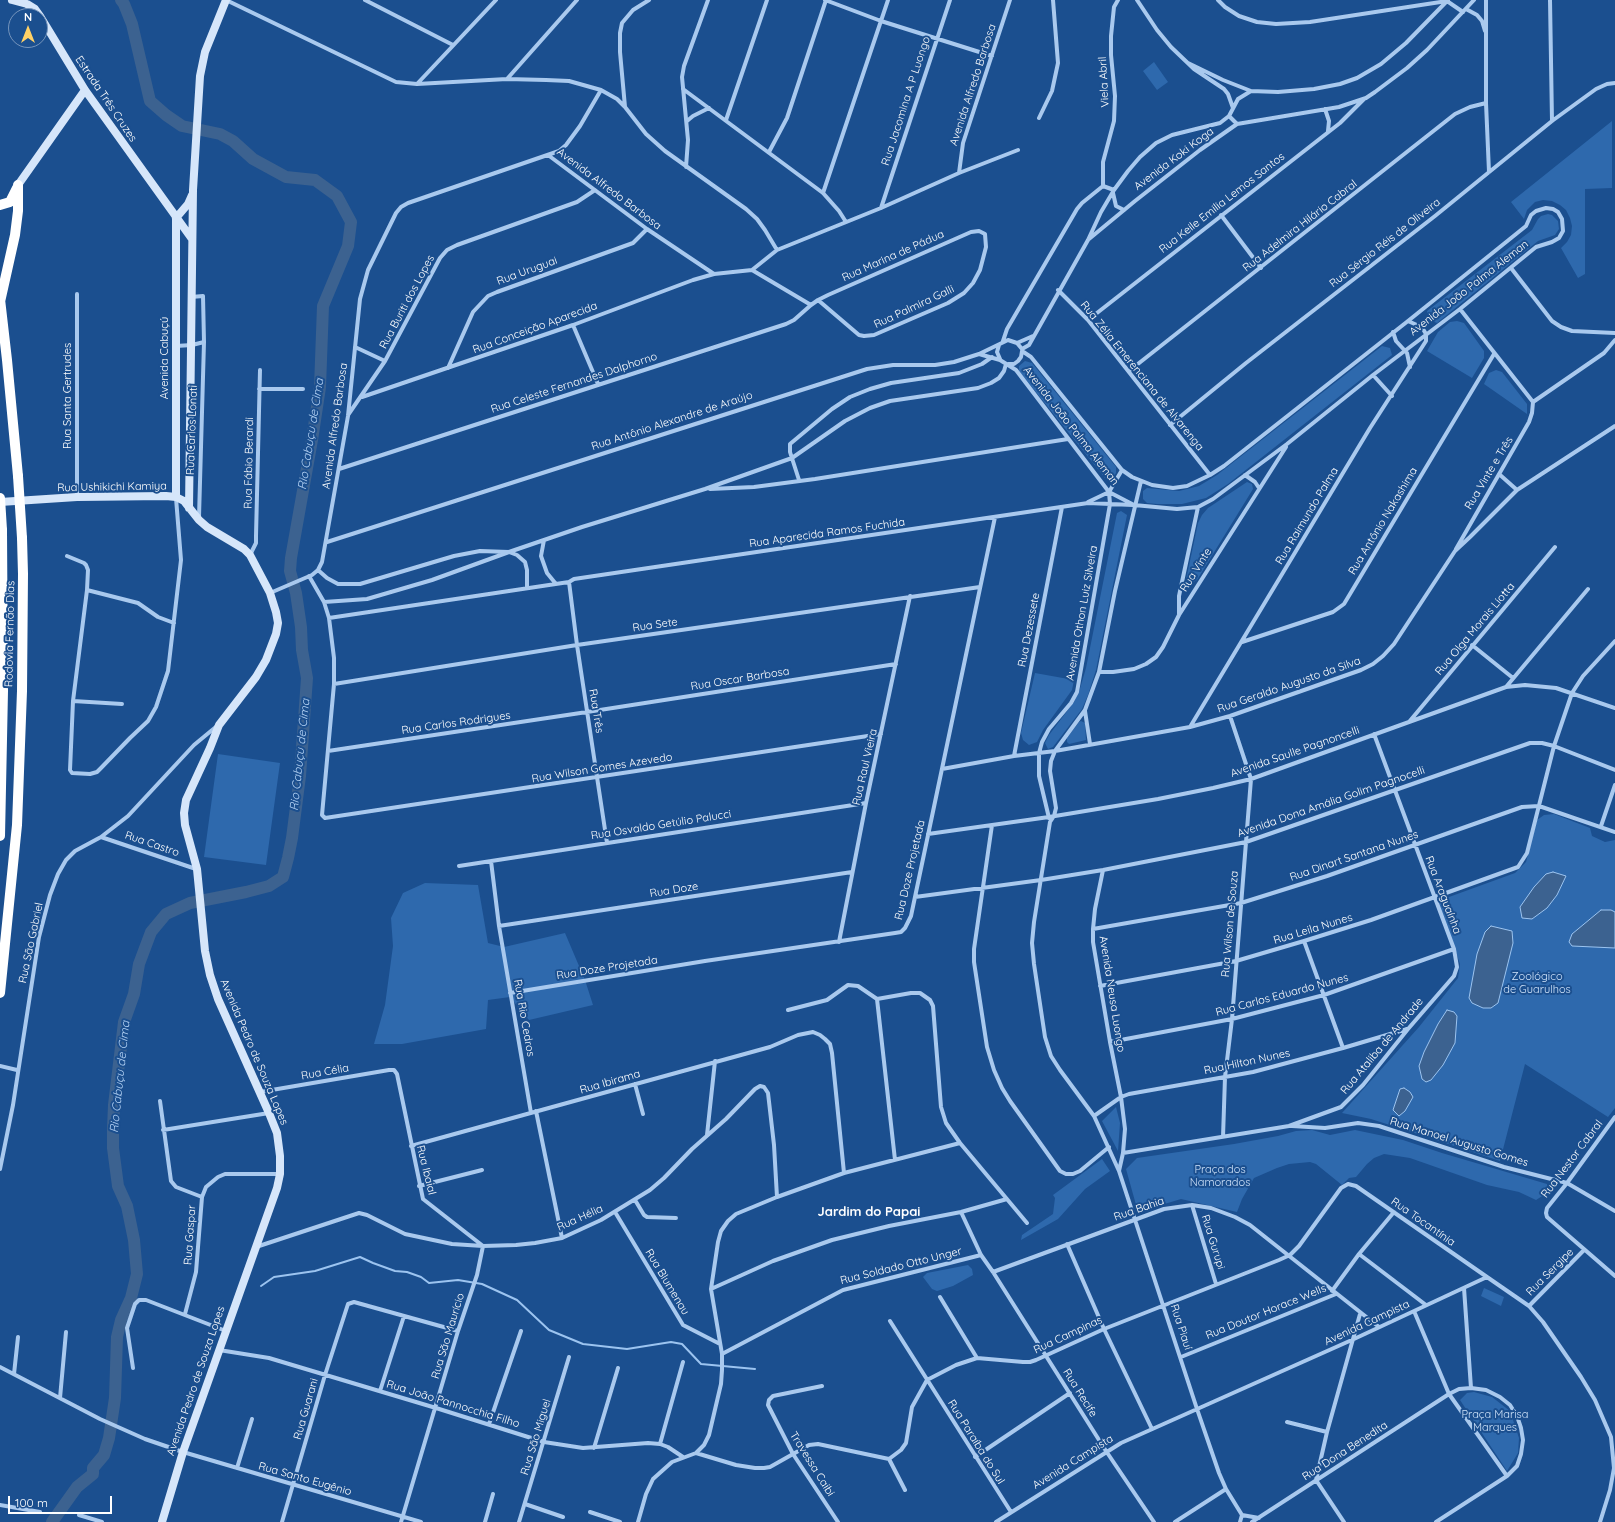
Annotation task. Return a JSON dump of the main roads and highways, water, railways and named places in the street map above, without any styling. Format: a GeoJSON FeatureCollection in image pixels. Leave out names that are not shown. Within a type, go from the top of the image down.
{"type":"FeatureCollection","features":[{"type":"Feature","properties":{"kind":"highway"},"geometry":{"type":"LineString","coordinates":[[0,205],[10,202],[18,185]]}},
{"type":"Feature","properties":{"kind":"highway","name":"Rodovia Fernão Dias"},"geometry":{"type":"LineString","coordinates":[[0,993],[17,825],[22,691],[23,574],[18,476],[0,300],[15,235],[18,211],[18,185]]}},
{"type":"Feature","properties":{"kind":"highway","name":"Rodovia Fernão Dias"},"geometry":{"type":"LineString","coordinates":[[0,498],[3,691],[0,836]]}},
{"type":"Feature","properties":{"kind":"main road","name":"Estrada Três Cruzes"},"geometry":{"type":"LineString","coordinates":[[12,0],[27,4],[35,9],[85,90],[176,218],[180,229],[192,239]]}},
{"type":"Feature","properties":{"kind":"main road"},"geometry":{"type":"LineString","coordinates":[[189,508],[193,190],[197,117],[202,64],[226,0]]}},
{"type":"Feature","properties":{"kind":"main road"},"geometry":{"type":"LineString","coordinates":[[18,185],[85,90]]}},
{"type":"Feature","properties":{"kind":"main road"},"geometry":{"type":"LineString","coordinates":[[176,218],[188,204],[193,190]]}},
{"type":"Feature","properties":{"kind":"main road","name":"Avenida Cabuçú"},"geometry":{"type":"LineString","coordinates":[[176,497],[176,253],[180,229]]}},
{"type":"Feature","properties":{"kind":"main road"},"geometry":{"type":"LineString","coordinates":[[176,253],[181,256],[187,256],[192,253]]}},
{"type":"Feature","properties":{"kind":"main road","name":"Rua Ushikichi Kamiya"},"geometry":{"type":"LineString","coordinates":[[0,502],[77,497],[176,497],[184,501],[199,520],[207,527],[244,549],[250,555],[270,593],[278,623],[273,644],[262,669],[219,725]]}},
{"type":"Feature","properties":{"kind":"main road","name":"Avenida Pedro de Souza Lopes"},"geometry":{"type":"LineString","coordinates":[[162,1522],[183,1452],[218,1350],[277,1188],[280,1174],[280,1156],[276,1132],[218,999],[210,975],[205,951],[197,869],[185,825],[184,806],[186,800],[219,725]]}},
{"type":"Feature","properties":{"kind":"waterway","name":"Rio Cabuçu de Cima"},"geometry":{"type":"LineString","coordinates":[[52,1522],[77,1487],[93,1474],[93,1468],[104,1455],[109,1438],[115,1398],[117,1337],[121,1320],[131,1298],[137,1274],[134,1240],[127,1206],[118,1186],[113,1148],[113,1129],[114,1105],[124,1022],[134,994],[139,964],[151,932],[166,914],[190,903],[269,886],[283,877],[288,858],[300,776],[307,678],[302,650],[301,627],[296,593],[290,571],[291,558],[320,387],[323,306],[348,246],[351,222],[337,196],[315,180],[286,177],[253,159],[233,141],[220,134],[182,126],[150,101],[132,24],[121,0]]}},
{"type":"Feature","properties":{"kind":"waterway"},"geometry":{"type":"LineString","coordinates":[[261,1286],[274,1277],[315,1271],[360,1257],[395,1271],[407,1272],[421,1277],[429,1283],[458,1280],[482,1284],[517,1300],[549,1330],[583,1344],[627,1349],[671,1342],[682,1344],[701,1364],[755,1369]]}},
{"type":"Feature","properties":{"kind":"district","name":"Jardim do Papai"},"geometry":{"type":"Point","coordinates":[869,1212]}},
{"type":"Feature","properties":{"kind":"park label","name":"Zoológico de Guarulhos"},"geometry":{"type":"Point","coordinates":[1537,983]}},
{"type":"Feature","properties":{"kind":"park label","name":"Praça dos Namorados"},"geometry":{"type":"Point","coordinates":[1220,1176]}},
{"type":"Feature","properties":{"kind":"park label","name":"Praça Marisa Marques"},"geometry":{"type":"Point","coordinates":[1495,1421]}}]}
